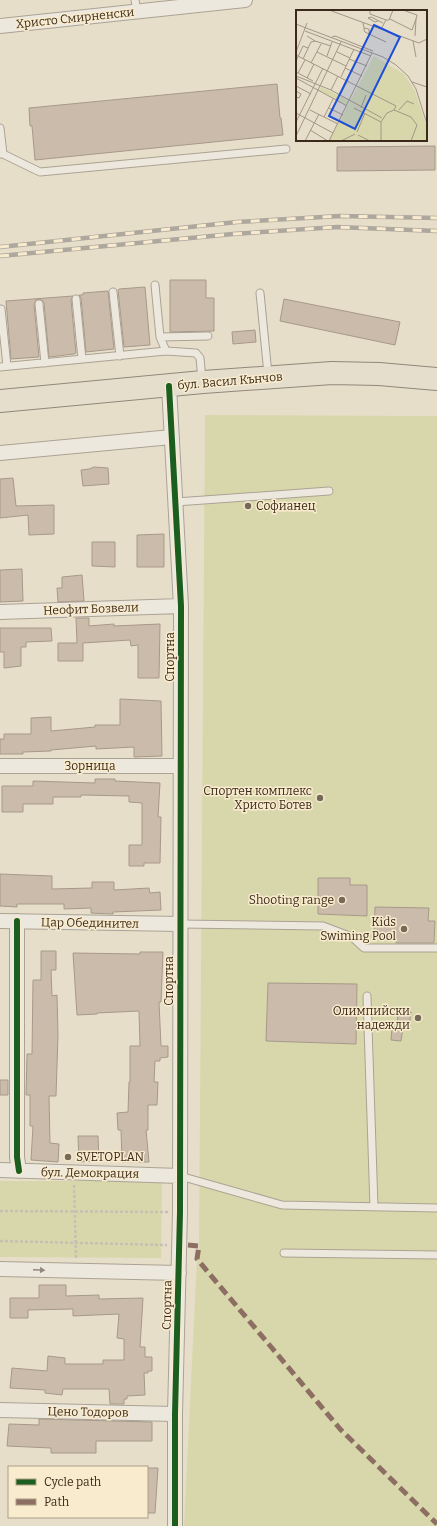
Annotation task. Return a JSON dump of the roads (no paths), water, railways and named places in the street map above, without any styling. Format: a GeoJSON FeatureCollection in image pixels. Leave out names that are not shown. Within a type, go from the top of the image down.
{"type":"FeatureCollection","features":[{"type":"Feature","properties":{"kind":"main road","name":"бул. Васил Кънчов"},"geometry":{"type":"LineString","coordinates":[[0,401],[203,382],[332,373],[379,374],[437,378]]}},
{"type":"Feature","properties":{"kind":"street","name":"Христо Смирненски"},"geometry":{"type":"LineString","coordinates":[[0,26],[136,6],[245,0]]}},
{"type":"Feature","properties":{"kind":"street","name":"Спортна"},"geometry":{"type":"LineString","coordinates":[[169,386],[181,606],[180,1212],[175,1414],[175,1526]]}},
{"type":"Feature","properties":{"kind":"street"},"geometry":{"type":"LineString","coordinates":[[0,453],[172,436]]}},
{"type":"Feature","properties":{"kind":"street","name":"Неофит Бозвели"},"geometry":{"type":"LineString","coordinates":[[0,612],[181,606]]}},
{"type":"Feature","properties":{"kind":"street","name":"Зорница"},"geometry":{"type":"LineString","coordinates":[[0,766],[181,766]]}},
{"type":"Feature","properties":{"kind":"street","name":"Цар Обединител"},"geometry":{"type":"LineString","coordinates":[[0,921],[180,924]]}},
{"type":"Feature","properties":{"kind":"street"},"geometry":{"type":"LineString","coordinates":[[17,921],[17,1157],[19,1171]]}},
{"type":"Feature","properties":{"kind":"street","name":"бул. Демокрация"},"geometry":{"type":"LineString","coordinates":[[0,1170],[180,1176]]}},
{"type":"Feature","properties":{"kind":"street"},"geometry":{"type":"LineString","coordinates":[[0,1269],[179,1273]]}},
{"type":"Feature","properties":{"kind":"street","name":"Цено Тодоров"},"geometry":{"type":"LineString","coordinates":[[0,1410],[175,1414]]}},
{"type":"Feature","properties":{"kind":"lane"},"geometry":{"type":"LineString","coordinates":[[0,128],[2,154],[40,172],[286,149]]}},
{"type":"Feature","properties":{"kind":"lane"},"geometry":{"type":"LineString","coordinates":[[155,285],[160,337],[166,351]]}},
{"type":"Feature","properties":{"kind":"lane"},"geometry":{"type":"LineString","coordinates":[[113,292],[120,356]]}},
{"type":"Feature","properties":{"kind":"lane"},"geometry":{"type":"LineString","coordinates":[[260,293],[268,378]]}},
{"type":"Feature","properties":{"kind":"lane"},"geometry":{"type":"LineString","coordinates":[[76,299],[82,359]]}},
{"type":"Feature","properties":{"kind":"lane"},"geometry":{"type":"LineString","coordinates":[[39,304],[45,362]]}},
{"type":"Feature","properties":{"kind":"lane"},"geometry":{"type":"LineString","coordinates":[[1,309],[3,366],[166,351],[196,353],[198,355],[203,382]]}},
{"type":"Feature","properties":{"kind":"lane"},"geometry":{"type":"LineString","coordinates":[[160,337],[208,336]]}},
{"type":"Feature","properties":{"kind":"lane"},"geometry":{"type":"LineString","coordinates":[[176,502],[329,491]]}},
{"type":"Feature","properties":{"kind":"lane"},"geometry":{"type":"LineString","coordinates":[[180,924],[323,926],[352,937],[364,948],[437,948]]}},
{"type":"Feature","properties":{"kind":"lane"},"geometry":{"type":"LineString","coordinates":[[367,996],[374,1207]]}},
{"type":"Feature","properties":{"kind":"lane"},"geometry":{"type":"LineString","coordinates":[[180,1176],[282,1205],[437,1208]]}},
{"type":"Feature","properties":{"kind":"lane"},"geometry":{"type":"LineString","coordinates":[[284,1253],[437,1255]]}},
{"type":"Feature","properties":{"kind":"railway"},"geometry":{"type":"LineString","coordinates":[[0,247],[237,222],[340,216],[437,218]]}},
{"type":"Feature","properties":{"kind":"railway"},"geometry":{"type":"LineString","coordinates":[[0,256],[233,234],[337,227],[437,231]]}},
{"type":"Feature","properties":{"kind":"place","name":"Софианец"},"geometry":{"type":"Point","coordinates":[248,506]}},
{"type":"Feature","properties":{"kind":"place","name":"Спортен комплекс Христо Ботев"},"geometry":{"type":"Point","coordinates":[320,798]}},
{"type":"Feature","properties":{"kind":"place","name":"Shooting range"},"geometry":{"type":"Point","coordinates":[342,900]}},
{"type":"Feature","properties":{"kind":"place","name":"Kids Swiming Pool"},"geometry":{"type":"Point","coordinates":[404,929]}},
{"type":"Feature","properties":{"kind":"place","name":"Олимпийски надежди"},"geometry":{"type":"Point","coordinates":[418,1018]}},
{"type":"Feature","properties":{"kind":"place","name":"SVETOPLAN"},"geometry":{"type":"Point","coordinates":[68,1157]}}]}
